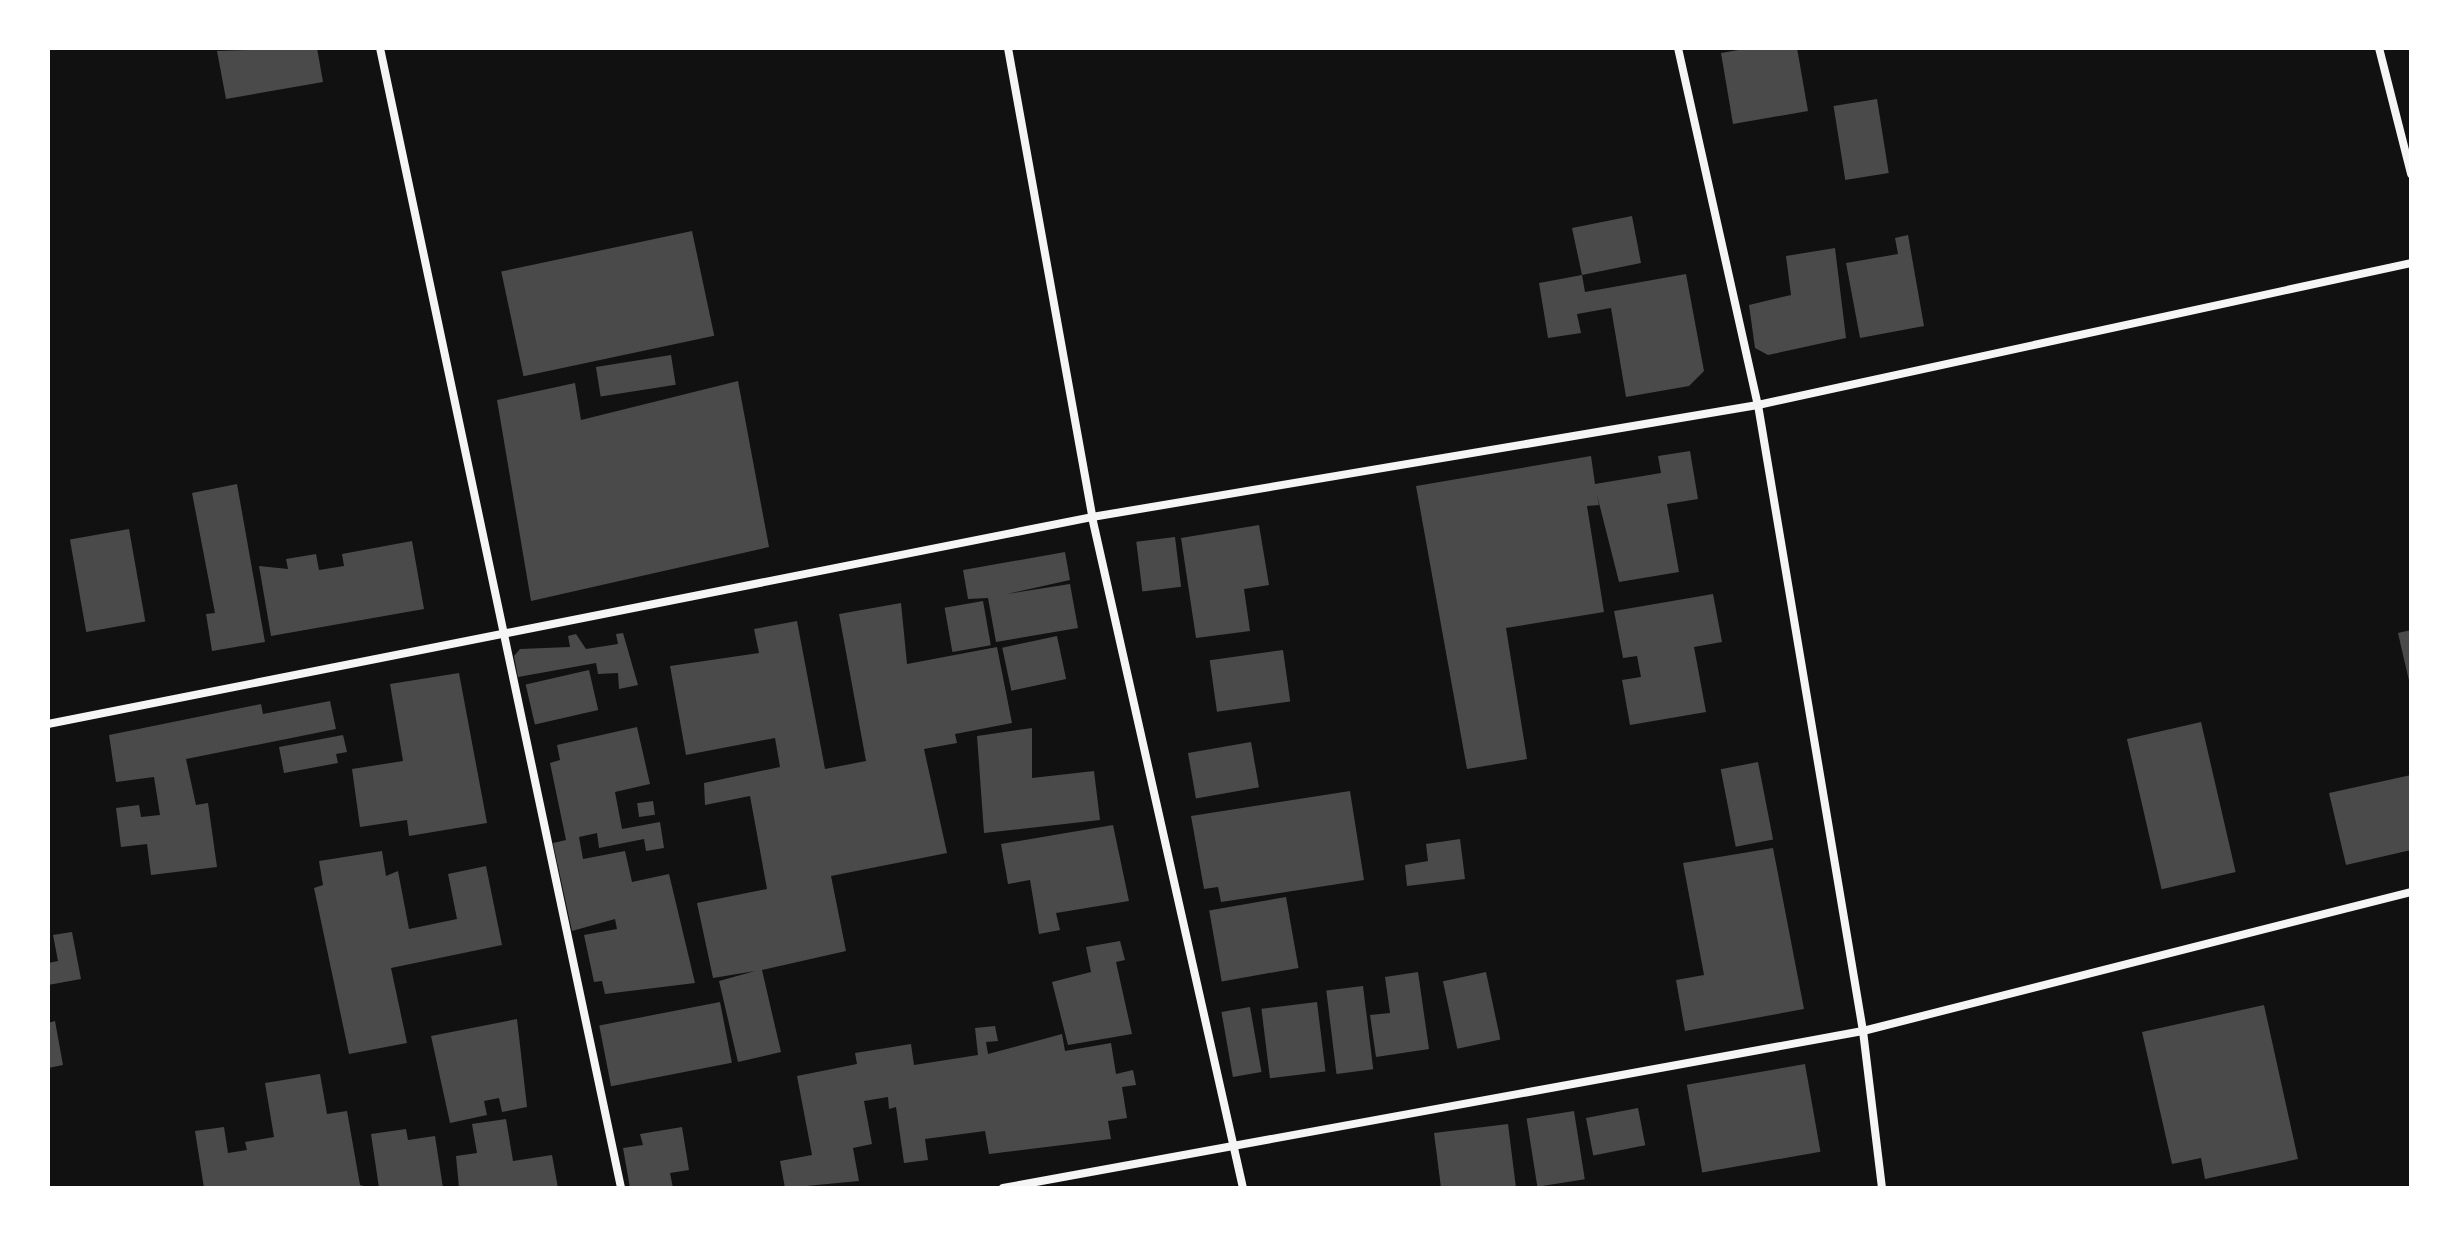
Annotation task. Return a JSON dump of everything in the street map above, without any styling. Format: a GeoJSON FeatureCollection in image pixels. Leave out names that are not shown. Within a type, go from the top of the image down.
{"type":"FeatureCollection","features":[{"type":"Feature","properties":{"kind":"street"},"geometry":{"type":"LineString","coordinates":[[380,48],[621,1188]]}},
{"type":"Feature","properties":{"kind":"street"},"geometry":{"type":"LineString","coordinates":[[1008,48],[1092,517],[1243,1188]]}},
{"type":"Feature","properties":{"kind":"street"},"geometry":{"type":"LineString","coordinates":[[1678,48],[1758,405],[1863,1031],[1882,1188]]}},
{"type":"Feature","properties":{"kind":"street"},"geometry":{"type":"LineString","coordinates":[[2379,48],[2411,174]]}},
{"type":"Feature","properties":{"kind":"street"},"geometry":{"type":"LineString","coordinates":[[48,724],[1092,517],[1758,405],[2411,263]]}},
{"type":"Feature","properties":{"kind":"street"},"geometry":{"type":"LineString","coordinates":[[1003,1188],[1863,1031],[2411,892]]}},
{"type":"Feature","properties":{"kind":"building"},"geometry":{"type":"Polygon","coordinates":[[[317,48],[323,82],[226,99],[217,51],[317,48]]]}},
{"type":"Feature","properties":{"kind":"building"},"geometry":{"type":"Polygon","coordinates":[[[1750,48],[1797,48],[1808,111],[1733,124],[1721,53],[1750,48]]]}},
{"type":"Feature","properties":{"kind":"building"},"geometry":{"type":"Polygon","coordinates":[[[1877,99],[1889,173],[1845,180],[1834,106],[1877,99]]]}},
{"type":"Feature","properties":{"kind":"building"},"geometry":{"type":"Polygon","coordinates":[[[1632,216],[1641,263],[1582,275],[1572,228],[1632,216]]]}},
{"type":"Feature","properties":{"kind":"building"},"geometry":{"type":"Polygon","coordinates":[[[692,231],[714,336],[524,376],[501,272],[692,231]]]}},
{"type":"Feature","properties":{"kind":"building"},"geometry":{"type":"Polygon","coordinates":[[[1908,235],[1924,326],[1860,338],[1846,263],[1898,254],[1895,238],[1908,235]]]}},
{"type":"Feature","properties":{"kind":"building"},"geometry":{"type":"Polygon","coordinates":[[[1835,248],[1846,338],[1768,355],[1755,348],[1749,305],[1791,295],[1786,256],[1835,248]]]}},
{"type":"Feature","properties":{"kind":"building"},"geometry":{"type":"Polygon","coordinates":[[[1686,274],[1704,371],[1689,386],[1626,397],[1611,308],[1577,314],[1581,333],[1548,338],[1539,283],[1582,275],[1585,292],[1686,274]]]}},
{"type":"Feature","properties":{"kind":"building"},"geometry":{"type":"Polygon","coordinates":[[[671,355],[676,385],[601,397],[596,367],[671,355]]]}},
{"type":"Feature","properties":{"kind":"building"},"geometry":{"type":"Polygon","coordinates":[[[738,381],[769,547],[531,601],[497,400],[575,383],[581,420],[738,381]]]}},
{"type":"Feature","properties":{"kind":"building"},"geometry":{"type":"Polygon","coordinates":[[[1690,451],[1698,499],[1667,504],[1679,572],[1619,582],[1597,495],[1599,505],[1587,506],[1604,612],[1506,628],[1527,759],[1467,769],[1416,486],[1591,456],[1595,484],[1661,473],[1658,456],[1690,451]]]}},
{"type":"Feature","properties":{"kind":"building"},"geometry":{"type":"Polygon","coordinates":[[[237,484],[265,642],[212,651],[206,614],[215,613],[192,493],[237,484]]]}},
{"type":"Feature","properties":{"kind":"building"},"geometry":{"type":"Polygon","coordinates":[[[1259,525],[1269,585],[1244,589],[1250,631],[1196,638],[1181,538],[1259,525]]]}},
{"type":"Feature","properties":{"kind":"building"},"geometry":{"type":"Polygon","coordinates":[[[129,529],[145,622],[86,632],[70,539],[129,529]]]}},
{"type":"Feature","properties":{"kind":"building"},"geometry":{"type":"Polygon","coordinates":[[[1175,537],[1181,587],[1142,591],[1136,542],[1175,537]]]}},
{"type":"Feature","properties":{"kind":"building"},"geometry":{"type":"Polygon","coordinates":[[[412,541],[424,609],[271,636],[259,566],[288,569],[286,559],[316,554],[319,570],[344,566],[342,554],[412,541]]]}},
{"type":"Feature","properties":{"kind":"building"},"geometry":{"type":"Polygon","coordinates":[[[1065,552],[1070,580],[1007,594],[1070,584],[1078,628],[996,642],[988,598],[968,599],[963,570],[1065,552]]]}},
{"type":"Feature","properties":{"kind":"building"},"geometry":{"type":"Polygon","coordinates":[[[1713,594],[1722,642],[1694,647],[1706,712],[1630,725],[1622,680],[1641,677],[1637,656],[1623,658],[1614,611],[1713,594]]]}},
{"type":"Feature","properties":{"kind":"building"},"geometry":{"type":"Polygon","coordinates":[[[983,601],[991,645],[952,652],[945,608],[983,601]]]}},
{"type":"Feature","properties":{"kind":"building"},"geometry":{"type":"Polygon","coordinates":[[[901,603],[907,664],[997,647],[1012,723],[955,734],[957,743],[924,749],[947,853],[831,876],[846,951],[762,970],[781,1052],[738,1062],[719,981],[755,971],[713,978],[697,903],[767,889],[750,796],[705,805],[704,783],[780,767],[775,738],[686,755],[670,666],[759,653],[754,629],[797,621],[825,769],[866,761],[839,614],[901,603]]]}},
{"type":"Feature","properties":{"kind":"building"},"geometry":{"type":"Polygon","coordinates":[[[2411,630],[2411,685],[2410,685],[2398,633],[2411,630]]]}},
{"type":"Feature","properties":{"kind":"building"},"geometry":{"type":"Polygon","coordinates":[[[623,633],[638,685],[619,689],[618,673],[598,674],[596,663],[518,677],[514,656],[520,649],[570,647],[568,636],[576,634],[586,649],[618,644],[616,634],[623,633]]]}},
{"type":"Feature","properties":{"kind":"building"},"geometry":{"type":"Polygon","coordinates":[[[1057,636],[1066,679],[1011,691],[1002,648],[1057,636]]]}},
{"type":"Feature","properties":{"kind":"building"},"geometry":{"type":"Polygon","coordinates":[[[1283,650],[1290,701],[1217,712],[1210,660],[1283,650]]]}},
{"type":"Feature","properties":{"kind":"building"},"geometry":{"type":"Polygon","coordinates":[[[589,670],[598,710],[535,725],[526,685],[589,670]]]}},
{"type":"Feature","properties":{"kind":"building"},"geometry":{"type":"Polygon","coordinates":[[[459,673],[487,823],[409,836],[407,820],[360,827],[352,769],[403,761],[390,684],[459,673]]]}},
{"type":"Feature","properties":{"kind":"building"},"geometry":{"type":"Polygon","coordinates":[[[330,701],[336,729],[186,759],[196,805],[208,803],[217,867],[151,875],[147,844],[121,847],[116,808],[139,805],[141,817],[160,815],[154,777],[116,782],[109,735],[261,704],[263,714],[330,701]]]}},
{"type":"Feature","properties":{"kind":"building"},"geometry":{"type":"Polygon","coordinates":[[[2201,722],[2236,872],[2162,889],[2127,739],[2201,722]]]}},
{"type":"Feature","properties":{"kind":"building"},"geometry":{"type":"Polygon","coordinates":[[[637,727],[650,784],[615,792],[622,829],[660,822],[664,848],[646,851],[644,839],[599,848],[597,833],[579,837],[583,859],[625,851],[632,882],[669,874],[695,983],[605,994],[602,981],[594,982],[584,935],[617,929],[615,919],[572,931],[553,843],[566,840],[550,763],[560,760],[557,745],[637,727]]]}},
{"type":"Feature","properties":{"kind":"building"},"geometry":{"type":"Polygon","coordinates":[[[1032,728],[1032,778],[1094,771],[1100,820],[984,833],[977,736],[1032,728]]]}},
{"type":"Feature","properties":{"kind":"building"},"geometry":{"type":"Polygon","coordinates":[[[343,735],[347,752],[336,754],[338,763],[284,773],[279,747],[343,735]]]}},
{"type":"Feature","properties":{"kind":"building"},"geometry":{"type":"Polygon","coordinates":[[[1251,742],[1259,787],[1196,798],[1188,753],[1251,742]]]}},
{"type":"Feature","properties":{"kind":"building"},"geometry":{"type":"Polygon","coordinates":[[[1758,762],[1773,840],[1736,847],[1721,769],[1758,762]]]}},
{"type":"Feature","properties":{"kind":"building"},"geometry":{"type":"Polygon","coordinates":[[[2411,775],[2411,850],[2346,865],[2329,793],[2411,775]]]}},
{"type":"Feature","properties":{"kind":"building"},"geometry":{"type":"Polygon","coordinates":[[[1350,791],[1364,880],[1221,902],[1218,887],[1204,889],[1191,816],[1350,791]]]}},
{"type":"Feature","properties":{"kind":"building"},"geometry":{"type":"Polygon","coordinates":[[[653,801],[655,815],[639,817],[637,803],[653,801]]]}},
{"type":"Feature","properties":{"kind":"building"},"geometry":{"type":"Polygon","coordinates":[[[1113,825],[1129,901],[1056,913],[1060,930],[1039,934],[1030,880],[1008,884],[1001,844],[1113,825]]]}},
{"type":"Feature","properties":{"kind":"building"},"geometry":{"type":"Polygon","coordinates":[[[1460,839],[1465,879],[1407,886],[1405,865],[1428,861],[1426,844],[1460,839]]]}},
{"type":"Feature","properties":{"kind":"building"},"geometry":{"type":"Polygon","coordinates":[[[1773,848],[1804,1009],[1685,1031],[1676,980],[1704,975],[1683,863],[1773,848]]]}},
{"type":"Feature","properties":{"kind":"building"},"geometry":{"type":"Polygon","coordinates":[[[382,851],[386,876],[398,871],[409,929],[457,919],[448,874],[486,866],[502,945],[391,968],[407,1043],[349,1054],[314,888],[323,885],[319,861],[382,851]]]}},
{"type":"Feature","properties":{"kind":"building"},"geometry":{"type":"Polygon","coordinates":[[[1286,897],[1299,968],[1222,981],[1209,911],[1286,897]]]}},
{"type":"Feature","properties":{"kind":"building"},"geometry":{"type":"Polygon","coordinates":[[[72,932],[81,979],[48,985],[48,963],[58,961],[53,935],[72,932]]]}},
{"type":"Feature","properties":{"kind":"building"},"geometry":{"type":"Polygon","coordinates":[[[1120,941],[1125,960],[1116,962],[1132,1034],[1068,1045],[1052,982],[1091,972],[1086,947],[1120,941]]]}},
{"type":"Feature","properties":{"kind":"building"},"geometry":{"type":"Polygon","coordinates":[[[1418,972],[1429,1049],[1376,1057],[1370,1015],[1390,1013],[1385,977],[1418,972]]]}},
{"type":"Feature","properties":{"kind":"building"},"geometry":{"type":"Polygon","coordinates":[[[1486,972],[1500,1039],[1457,1049],[1443,981],[1486,972]]]}},
{"type":"Feature","properties":{"kind":"building"},"geometry":{"type":"Polygon","coordinates":[[[1363,986],[1373,1069],[1337,1074],[1326,991],[1363,986]]]}},
{"type":"Feature","properties":{"kind":"building"},"geometry":{"type":"Polygon","coordinates":[[[720,1002],[732,1063],[611,1086],[599,1025],[720,1002]]]}},
{"type":"Feature","properties":{"kind":"building"},"geometry":{"type":"Polygon","coordinates":[[[1317,1002],[1326,1071],[1270,1078],[1261,1009],[1317,1002]]]}},
{"type":"Feature","properties":{"kind":"building"},"geometry":{"type":"Polygon","coordinates":[[[2264,1005],[2298,1159],[2205,1179],[2201,1158],[2172,1164],[2142,1032],[2264,1005]]]}},
{"type":"Feature","properties":{"kind":"building"},"geometry":{"type":"Polygon","coordinates":[[[1250,1007],[1261,1072],[1233,1077],[1221,1012],[1250,1007]]]}},
{"type":"Feature","properties":{"kind":"building"},"geometry":{"type":"Polygon","coordinates":[[[517,1019],[527,1107],[502,1112],[499,1098],[484,1101],[487,1115],[450,1123],[431,1036],[517,1019]]]}},
{"type":"Feature","properties":{"kind":"building"},"geometry":{"type":"Polygon","coordinates":[[[55,1021],[63,1065],[48,1068],[48,1023],[55,1021]]]}},
{"type":"Feature","properties":{"kind":"building"},"geometry":{"type":"Polygon","coordinates":[[[995,1026],[998,1041],[986,1042],[988,1054],[1062,1034],[1065,1051],[1111,1043],[1116,1074],[1133,1070],[1136,1085],[1122,1087],[1127,1118],[1108,1121],[1111,1139],[989,1154],[985,1131],[925,1139],[928,1160],[904,1163],[896,1107],[889,1109],[888,1097],[864,1101],[872,1144],[853,1148],[859,1181],[785,1188],[780,1161],[812,1155],[797,1076],[857,1064],[855,1053],[911,1044],[914,1065],[978,1055],[975,1028],[995,1026]]]}},
{"type":"Feature","properties":{"kind":"building"},"geometry":{"type":"Polygon","coordinates":[[[1805,1064],[1820,1152],[1702,1172],[1687,1085],[1805,1064]]]}},
{"type":"Feature","properties":{"kind":"building"},"geometry":{"type":"Polygon","coordinates":[[[320,1074],[327,1114],[347,1111],[360,1185],[371,1188],[204,1188],[195,1131],[224,1127],[228,1153],[247,1150],[245,1142],[274,1137],[265,1083],[320,1074]]]}},
{"type":"Feature","properties":{"kind":"building"},"geometry":{"type":"Polygon","coordinates":[[[1638,1108],[1645,1145],[1593,1155],[1586,1118],[1638,1108]]]}},
{"type":"Feature","properties":{"kind":"building"},"geometry":{"type":"Polygon","coordinates":[[[1574,1111],[1585,1179],[1537,1187],[1527,1119],[1574,1111]]]}},
{"type":"Feature","properties":{"kind":"building"},"geometry":{"type":"Polygon","coordinates":[[[506,1119],[513,1161],[552,1155],[558,1188],[459,1188],[456,1156],[477,1153],[472,1124],[506,1119]]]}},
{"type":"Feature","properties":{"kind":"building"},"geometry":{"type":"Polygon","coordinates":[[[1508,1124],[1516,1188],[1441,1188],[1434,1133],[1508,1124]]]}},
{"type":"Feature","properties":{"kind":"building"},"geometry":{"type":"Polygon","coordinates":[[[682,1127],[689,1170],[670,1173],[673,1188],[630,1188],[623,1148],[643,1145],[640,1134],[682,1127]]]}},
{"type":"Feature","properties":{"kind":"building"},"geometry":{"type":"Polygon","coordinates":[[[406,1129],[408,1140],[435,1136],[443,1188],[379,1188],[371,1134],[406,1129]]]}}]}
